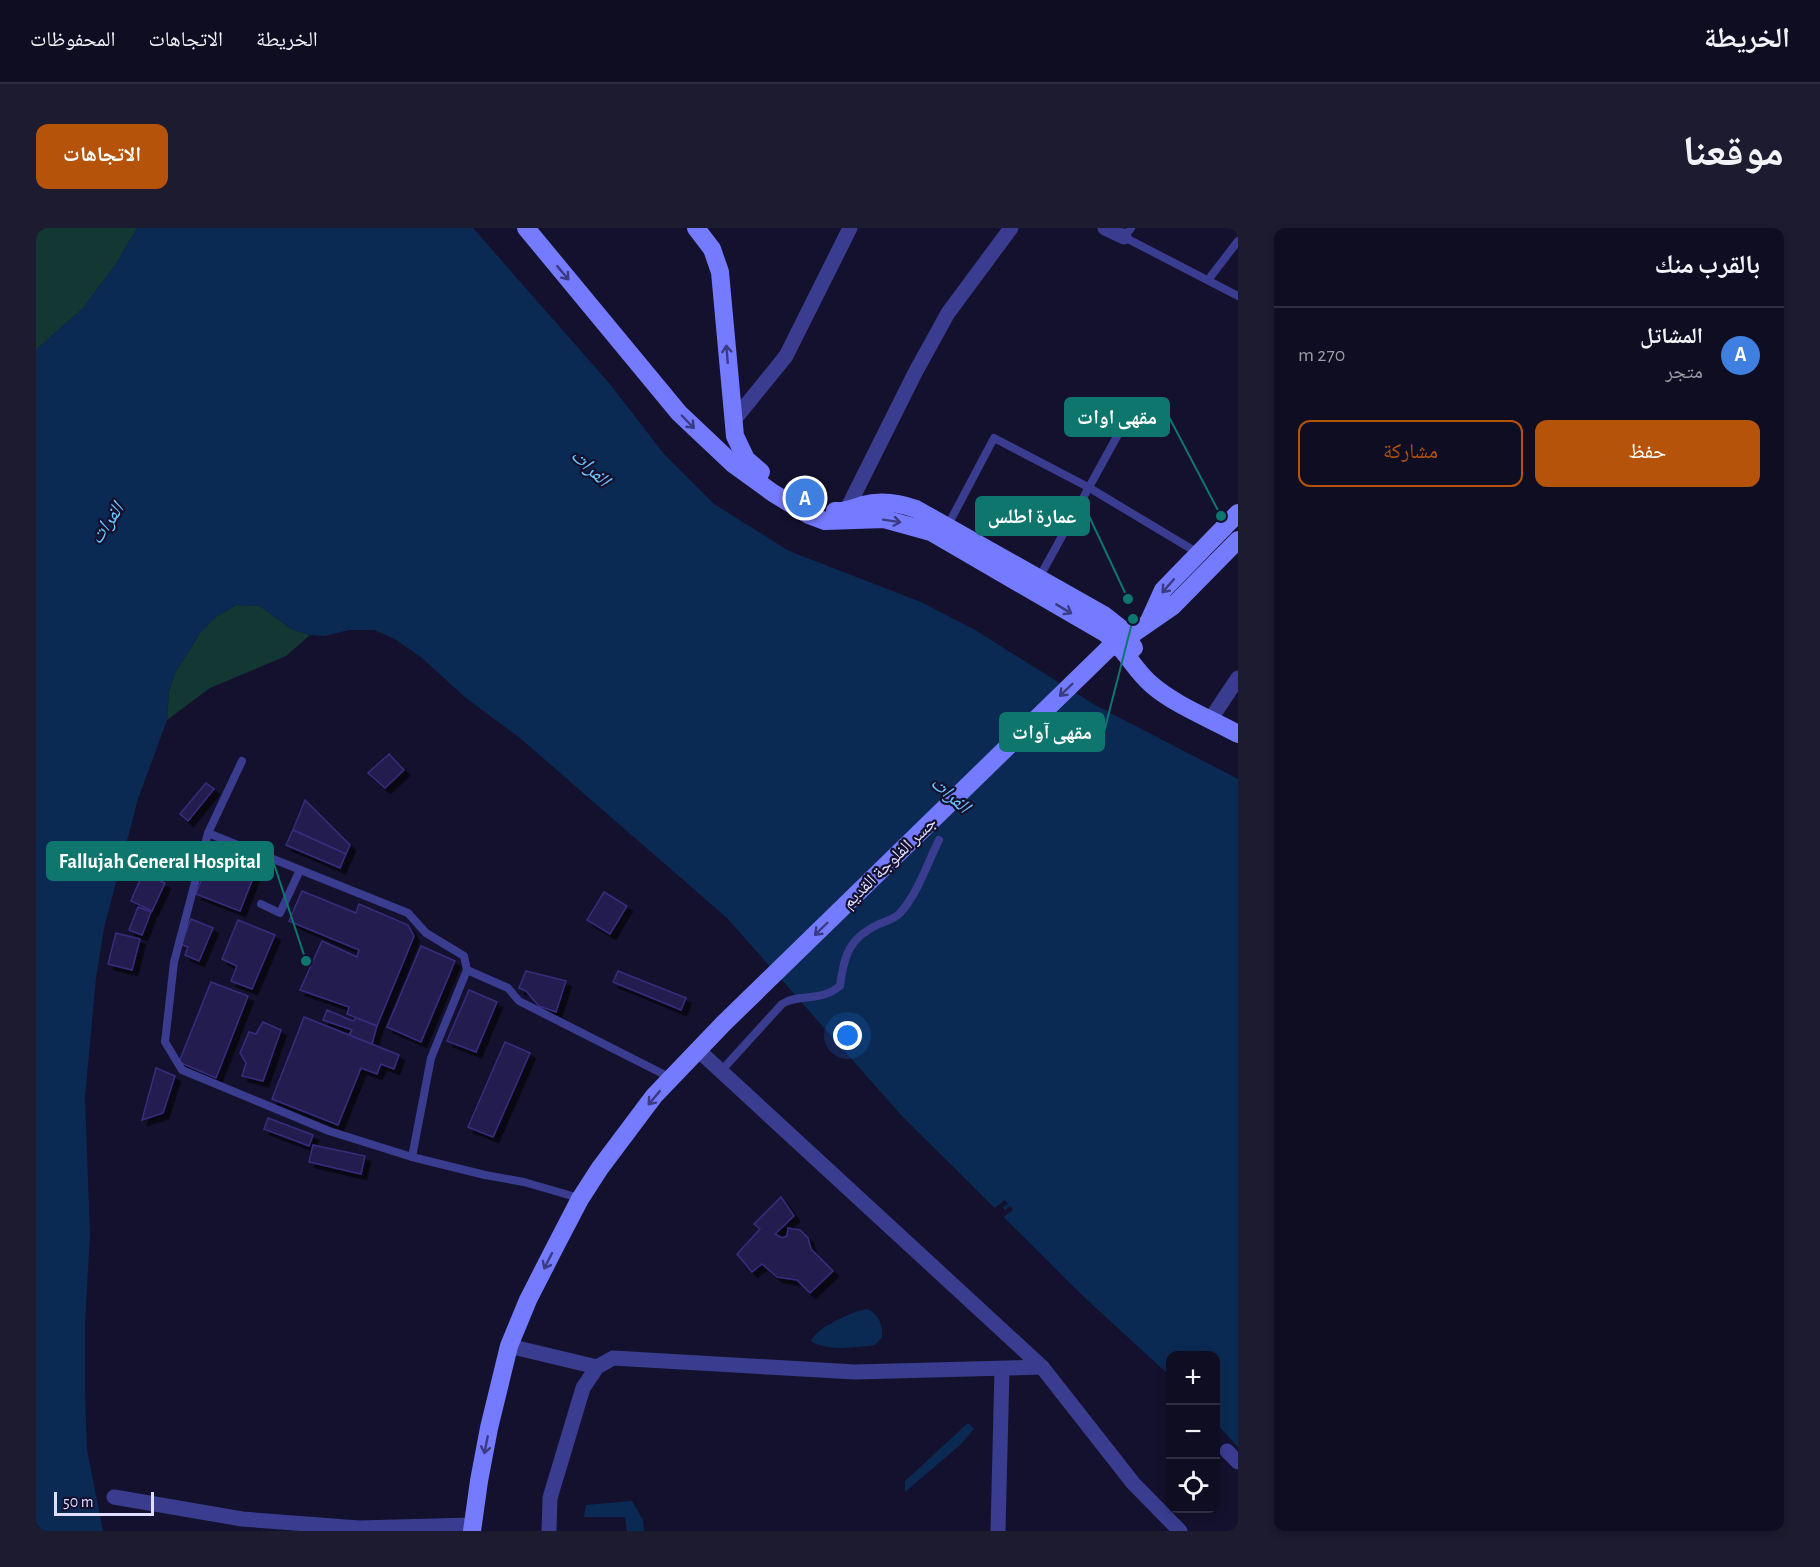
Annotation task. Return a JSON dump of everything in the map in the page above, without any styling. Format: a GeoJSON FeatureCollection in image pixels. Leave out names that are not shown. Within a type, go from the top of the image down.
{"type":"FeatureCollection","features":[{"type":"Feature","properties":{"kind":"street"},"geometry":{"type":"LineString","coordinates":[[526,228],[679,412],[710,444],[765,487],[808,515],[825,521],[844,516],[873,503],[898,504],[916,510],[1104,615],[1114,622],[1118,643],[1142,675],[1157,690],[1238,734]]}},
{"type":"Feature","properties":{"kind":"street"},"geometry":{"type":"LineString","coordinates":[[696,228],[712,249],[720,272],[734,424],[737,444],[746,459],[771,480],[824,510],[839,512],[844,516],[884,519],[931,532],[1105,633],[1155,677],[1238,723]]}},
{"type":"Feature","properties":{"kind":"street"},"geometry":{"type":"LineString","coordinates":[[710,444],[723,439],[786,356],[850,228]]}},
{"type":"Feature","properties":{"kind":"street"},"geometry":{"type":"LineString","coordinates":[[844,516],[916,371],[948,313],[1011,228]]}},
{"type":"Feature","properties":{"kind":"street"},"geometry":{"type":"LineString","coordinates":[[1105,228],[1127,232]]}},
{"type":"Feature","properties":{"kind":"street"},"geometry":{"type":"LineString","coordinates":[[1149,621],[1163,590],[1238,513]]}},
{"type":"Feature","properties":{"kind":"street","name":"جسر الفلوجة القديم"},"geometry":{"type":"LineString","coordinates":[[472,1528],[485,1449],[509,1346],[528,1300],[580,1199],[600,1168],[654,1096],[723,1024],[1118,643],[1173,606],[1238,540]]}},
{"type":"Feature","properties":{"kind":"street"},"geometry":{"type":"LineString","coordinates":[[1216,711],[1238,678]]}},
{"type":"Feature","properties":{"kind":"street"},"geometry":{"type":"LineString","coordinates":[[698,1050],[1042,1368],[1133,1483],[1180,1531]]}},
{"type":"Feature","properties":{"kind":"street"},"geometry":{"type":"LineString","coordinates":[[509,1346],[597,1367]]}},
{"type":"Feature","properties":{"kind":"street"},"geometry":{"type":"LineString","coordinates":[[549,1531],[550,1498],[583,1388],[597,1367],[613,1358],[855,1372],[1042,1368]]}},
{"type":"Feature","properties":{"kind":"street"},"geometry":{"type":"LineString","coordinates":[[998,1531],[1002,1369]]}},
{"type":"Feature","properties":{"kind":"street"},"geometry":{"type":"LineString","coordinates":[[1227,1451],[1238,1462]]}},
{"type":"Feature","properties":{"kind":"street"},"geometry":{"type":"LineString","coordinates":[[114,1497],[242,1519],[359,1528],[472,1528]]}},
{"type":"Feature","properties":{"kind":"lane"},"geometry":{"type":"LineString","coordinates":[[1127,232],[1238,296]]}},
{"type":"Feature","properties":{"kind":"lane"},"geometry":{"type":"LineString","coordinates":[[1208,280],[1238,242]]}},
{"type":"Feature","properties":{"kind":"lane"},"geometry":{"type":"LineString","coordinates":[[1039,578],[1126,420]]}},
{"type":"Feature","properties":{"kind":"lane"},"geometry":{"type":"LineString","coordinates":[[947,527],[994,438],[1088,487],[1199,553]]}},
{"type":"Feature","properties":{"kind":"lane"},"geometry":{"type":"LineString","coordinates":[[242,761],[208,833],[174,962],[165,1042],[182,1070],[329,1131],[412,1157],[524,1182],[580,1199]]}},
{"type":"Feature","properties":{"kind":"lane"},"geometry":{"type":"LineString","coordinates":[[208,833],[408,913],[426,933],[464,956],[467,970],[431,1058],[412,1157]]}},
{"type":"Feature","properties":{"kind":"lane"},"geometry":{"type":"LineString","coordinates":[[721,1071],[782,1004],[789,1000],[808,999],[831,993],[840,986],[843,962],[853,942],[864,932],[898,916],[912,896],[939,840]]}},
{"type":"Feature","properties":{"kind":"lane"},"geometry":{"type":"LineString","coordinates":[[261,904],[280,913],[300,870]]}},
{"type":"Feature","properties":{"kind":"lane"},"geometry":{"type":"LineString","coordinates":[[467,970],[508,988],[519,1001],[671,1078]]}},
{"type":"Feature","properties":{"kind":"green space"},"geometry":{"type":"Polygon","coordinates":[[[36,228],[137,228],[116,264],[83,308],[36,350],[36,228]]]}},
{"type":"Feature","properties":{"kind":"green space"},"geometry":{"type":"Polygon","coordinates":[[[236,605],[260,606],[291,629],[310,635],[286,656],[210,688],[167,720],[169,691],[175,673],[200,633],[216,617],[236,605]]]}},
{"type":"Feature","properties":{"kind":"water","name":"الفرات"},"geometry":{"type":"Polygon","coordinates":[[[137,228],[473,228],[609,383],[664,454],[714,504],[789,551],[921,602],[975,630],[1095,705],[1238,779],[1238,1447],[1220,1427],[1220,1351],[1166,1351],[1166,1372],[1083,1296],[902,1116],[727,918],[520,738],[466,698],[422,658],[395,639],[374,630],[349,630],[325,636],[310,635],[291,629],[260,606],[236,605],[216,617],[200,633],[175,673],[169,690],[167,720],[138,799],[104,928],[96,978],[85,1097],[90,1235],[85,1324],[85,1392],[87,1450],[103,1531],[36,1531],[36,350],[83,308],[116,264],[137,228]]]}},
{"type":"Feature","properties":{"kind":"water"},"geometry":{"type":"Polygon","coordinates":[[[868,1309],[878,1318],[882,1328],[882,1337],[875,1345],[833,1348],[811,1341],[814,1336],[836,1320],[868,1309]]]}},
{"type":"Feature","properties":{"kind":"water"},"geometry":{"type":"Polygon","coordinates":[[[968,1423],[974,1429],[961,1444],[905,1492],[905,1481],[968,1423]]]}},
{"type":"Feature","properties":{"kind":"water"},"geometry":{"type":"Polygon","coordinates":[[[632,1501],[643,1520],[644,1531],[627,1531],[625,1517],[584,1517],[586,1505],[632,1501]]]}},
{"type":"Feature","properties":{"kind":"pier"},"geometry":{"type":"Polygon","coordinates":[[[1005,1200],[1008,1204],[1003,1207],[1005,1210],[1010,1206],[1013,1210],[1001,1219],[997,1216],[1000,1214],[997,1210],[995,1212],[992,1210],[1005,1200]]]}},
{"type":"Feature","properties":{"kind":"building"},"geometry":{"type":"Polygon","coordinates":[[[389,754],[404,770],[385,788],[368,773],[389,754]]]}},
{"type":"Feature","properties":{"kind":"building"},"geometry":{"type":"Polygon","coordinates":[[[206,783],[214,789],[188,821],[180,814],[206,783]]]}},
{"type":"Feature","properties":{"kind":"building"},"geometry":{"type":"Polygon","coordinates":[[[305,800],[350,845],[346,854],[293,830],[305,800]]]}},
{"type":"Feature","properties":{"kind":"building"},"geometry":{"type":"Polygon","coordinates":[[[293,830],[346,854],[340,868],[286,845],[293,830]]]}},
{"type":"Feature","properties":{"kind":"building"},"geometry":{"type":"Polygon","coordinates":[[[228,850],[259,863],[240,911],[196,894],[210,858],[223,863],[228,850]]]}},
{"type":"Feature","properties":{"kind":"building"},"geometry":{"type":"Polygon","coordinates":[[[143,873],[165,883],[152,911],[131,901],[143,873]]]}},
{"type":"Feature","properties":{"kind":"building"},"geometry":{"type":"Polygon","coordinates":[[[302,891],[356,913],[359,904],[408,925],[414,936],[377,1026],[347,1014],[349,1007],[300,990],[322,941],[357,957],[359,950],[289,921],[302,891]]]}},
{"type":"Feature","properties":{"kind":"building"},"geometry":{"type":"Polygon","coordinates":[[[604,892],[627,906],[610,934],[587,920],[604,892]]]}},
{"type":"Feature","properties":{"kind":"building"},"geometry":{"type":"Polygon","coordinates":[[[138,907],[151,912],[142,935],[129,930],[138,907]]]}},
{"type":"Feature","properties":{"kind":"building"},"geometry":{"type":"Polygon","coordinates":[[[191,919],[213,928],[199,961],[185,955],[188,947],[181,944],[191,919]]]}},
{"type":"Feature","properties":{"kind":"building"},"geometry":{"type":"Polygon","coordinates":[[[238,920],[275,935],[252,989],[231,981],[237,966],[222,959],[238,920]]]}},
{"type":"Feature","properties":{"kind":"building"},"geometry":{"type":"Polygon","coordinates":[[[116,933],[140,939],[132,970],[108,964],[116,933]]]}},
{"type":"Feature","properties":{"kind":"building"},"geometry":{"type":"Polygon","coordinates":[[[421,946],[455,961],[421,1042],[387,1027],[421,946]]]}},
{"type":"Feature","properties":{"kind":"building"},"geometry":{"type":"Polygon","coordinates":[[[526,971],[566,981],[556,1012],[539,1006],[526,991],[519,988],[526,971]]]}},
{"type":"Feature","properties":{"kind":"building"},"geometry":{"type":"Polygon","coordinates":[[[618,971],[686,998],[681,1010],[613,982],[618,971]]]}},
{"type":"Feature","properties":{"kind":"building"},"geometry":{"type":"Polygon","coordinates":[[[211,982],[248,996],[216,1078],[179,1062],[211,982]]]}},
{"type":"Feature","properties":{"kind":"building"},"geometry":{"type":"Polygon","coordinates":[[[469,990],[497,1002],[476,1052],[447,1041],[469,990]]]}},
{"type":"Feature","properties":{"kind":"building"},"geometry":{"type":"Polygon","coordinates":[[[327,1010],[353,1021],[356,1018],[377,1026],[372,1044],[349,1035],[352,1030],[323,1020],[327,1010]]]}},
{"type":"Feature","properties":{"kind":"building"},"geometry":{"type":"Polygon","coordinates":[[[304,1017],[399,1055],[394,1069],[381,1064],[377,1074],[361,1068],[338,1125],[272,1099],[304,1017]]]}},
{"type":"Feature","properties":{"kind":"building"},"geometry":{"type":"Polygon","coordinates":[[[263,1022],[281,1030],[263,1081],[242,1076],[246,1063],[240,1053],[249,1032],[256,1034],[263,1022]]]}},
{"type":"Feature","properties":{"kind":"building"},"geometry":{"type":"Polygon","coordinates":[[[505,1042],[530,1053],[493,1137],[468,1127],[505,1042]]]}},
{"type":"Feature","properties":{"kind":"building"},"geometry":{"type":"Polygon","coordinates":[[[156,1068],[175,1076],[163,1113],[142,1120],[156,1068]]]}},
{"type":"Feature","properties":{"kind":"building"},"geometry":{"type":"Polygon","coordinates":[[[268,1118],[313,1135],[309,1146],[264,1129],[268,1118]]]}},
{"type":"Feature","properties":{"kind":"building"},"geometry":{"type":"Polygon","coordinates":[[[313,1145],[365,1156],[361,1174],[309,1162],[313,1145]]]}},
{"type":"Feature","properties":{"kind":"building"},"geometry":{"type":"Polygon","coordinates":[[[781,1197],[794,1216],[775,1234],[782,1238],[787,1236],[788,1228],[800,1230],[808,1238],[811,1249],[833,1271],[810,1293],[797,1280],[777,1277],[762,1264],[752,1272],[737,1254],[760,1229],[754,1224],[781,1197]]]}},
{"type":"Feature","properties":{"kind":"place","name":"المشاتل"},"geometry":{"type":"Point","coordinates":[805,498]}},
{"type":"Feature","properties":{"kind":"place","name":"مقهى اوات"},"geometry":{"type":"Point","coordinates":[1221,516]}},
{"type":"Feature","properties":{"kind":"place","name":"عمارة اطلس"},"geometry":{"type":"Point","coordinates":[1128,599]}},
{"type":"Feature","properties":{"kind":"place","name":"مقهى آوات"},"geometry":{"type":"Point","coordinates":[1133,619]}},
{"type":"Feature","properties":{"kind":"place","name":"Fallujah General Hospital"},"geometry":{"type":"Point","coordinates":[306,961]}}]}
